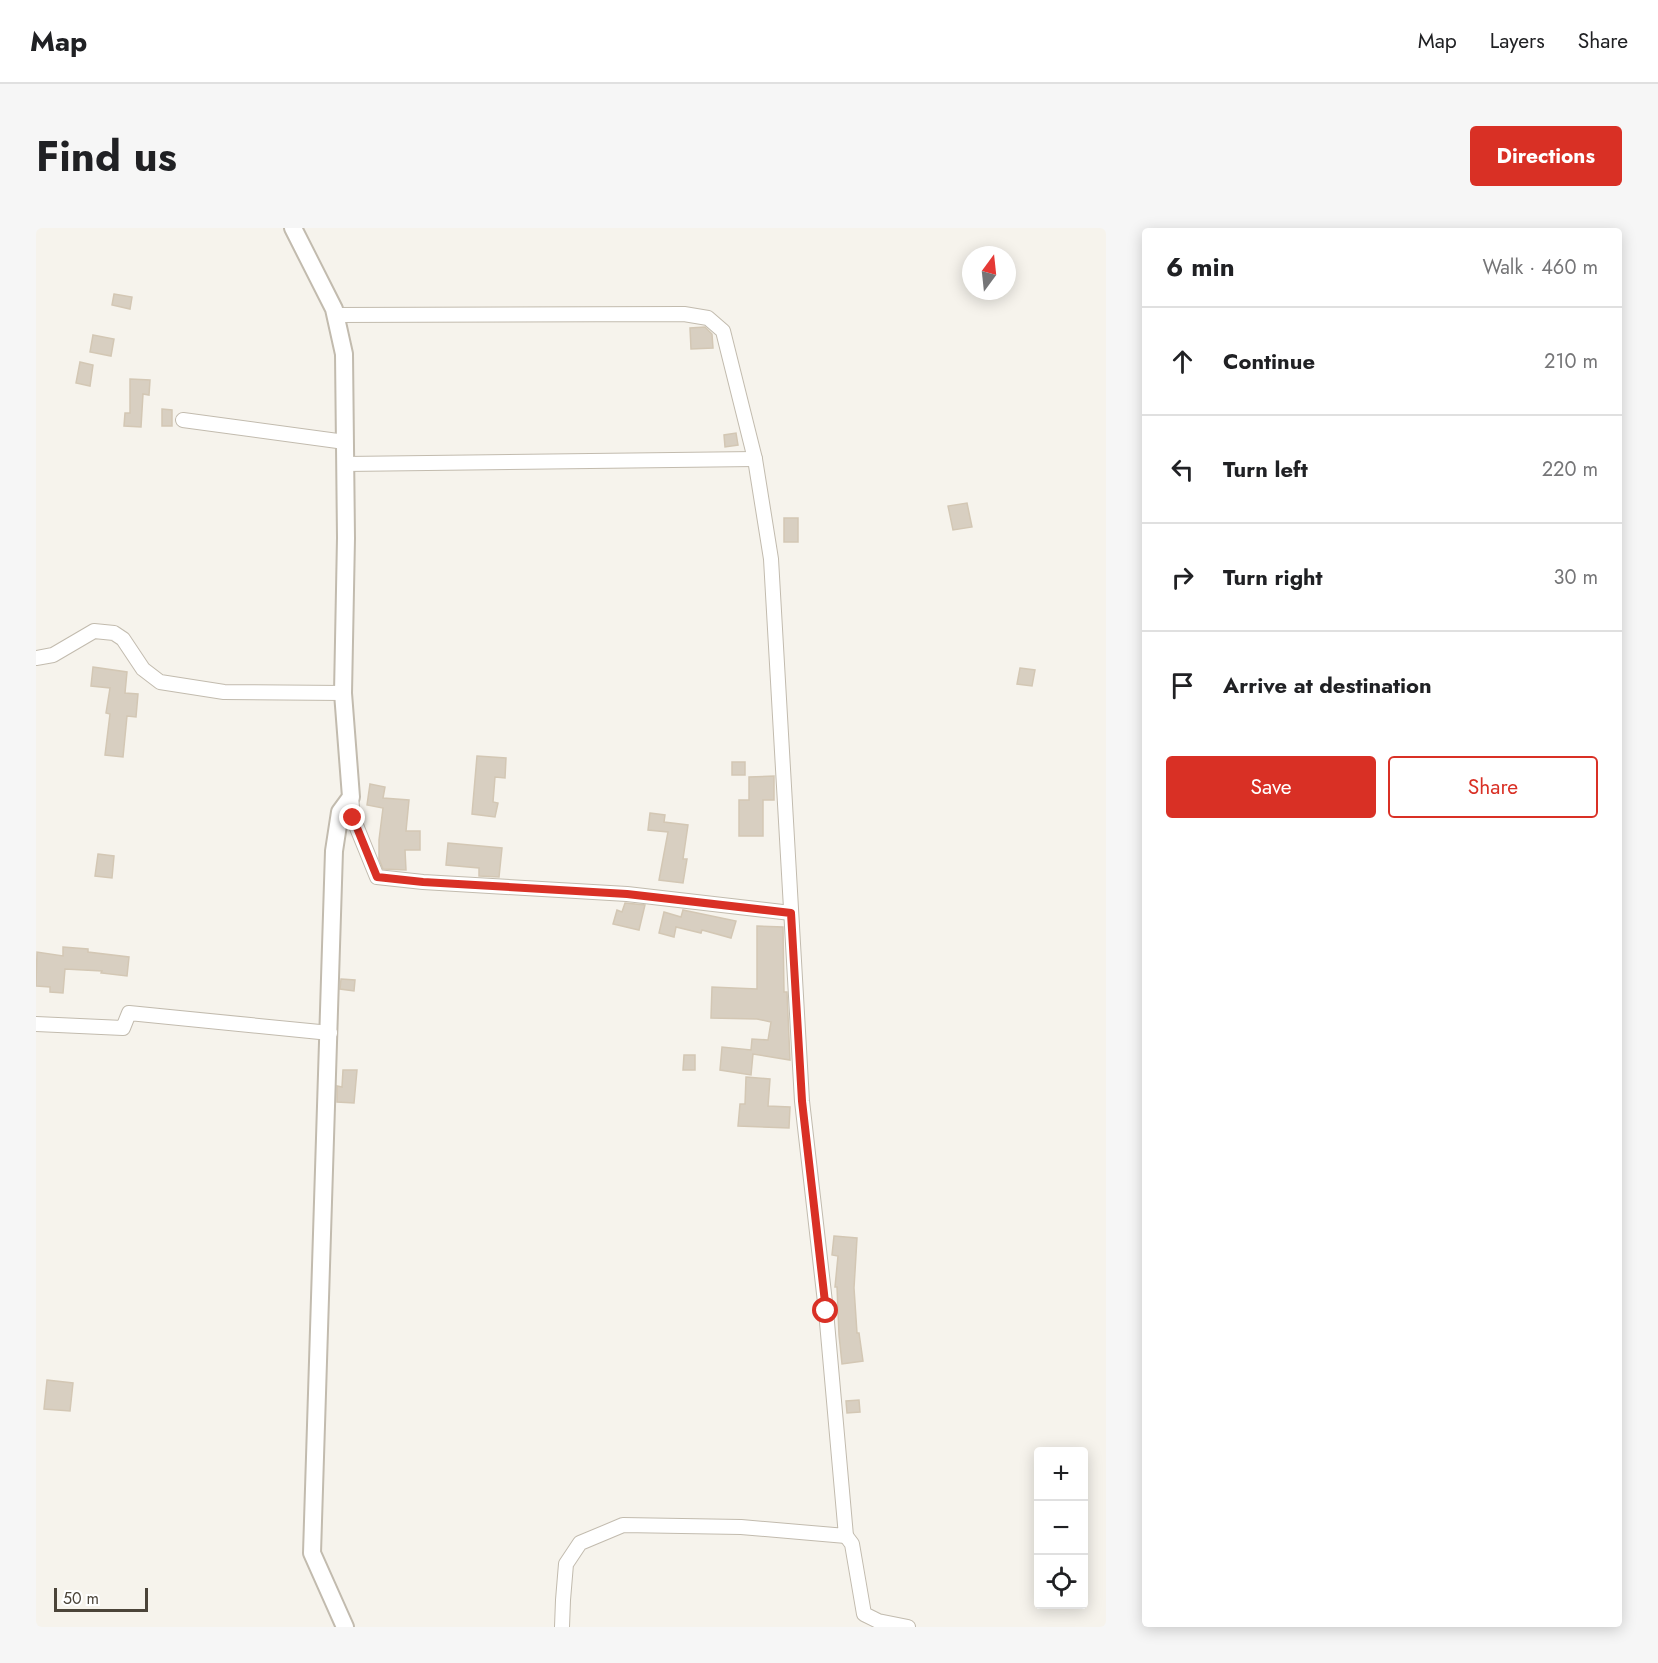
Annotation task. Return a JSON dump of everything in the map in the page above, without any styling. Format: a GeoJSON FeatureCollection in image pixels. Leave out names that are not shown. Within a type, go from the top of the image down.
{"type":"FeatureCollection","features":[{"type":"Feature","properties":{"kind":"street"},"geometry":{"type":"LineString","coordinates":[[293,228],[335,315],[344,354],[346,538],[343,693],[353,818],[377,877],[423,882],[627,894],[791,913]]}},
{"type":"Feature","properties":{"kind":"street"},"geometry":{"type":"LineString","coordinates":[[335,315],[684,314],[708,318],[723,331],[755,459],[771,559],[802,1101],[826,1311],[846,1536],[852,1544],[864,1614],[878,1621],[908,1627]]}},
{"type":"Feature","properties":{"kind":"street"},"geometry":{"type":"LineString","coordinates":[[183,420],[345,442]]}},
{"type":"Feature","properties":{"kind":"street"},"geometry":{"type":"LineString","coordinates":[[345,464],[755,459]]}},
{"type":"Feature","properties":{"kind":"street"},"geometry":{"type":"LineString","coordinates":[[36,658],[53,655],[94,631],[114,633],[123,639],[143,669],[160,682],[224,692],[343,693]]}},
{"type":"Feature","properties":{"kind":"street"},"geometry":{"type":"LineString","coordinates":[[345,1627],[312,1553],[334,851],[340,812],[351,797]]}},
{"type":"Feature","properties":{"kind":"street"},"geometry":{"type":"LineString","coordinates":[[36,1024],[123,1028],[129,1013],[330,1033]]}},
{"type":"Feature","properties":{"kind":"street"},"geometry":{"type":"LineString","coordinates":[[562,1627],[566,1564],[580,1543],[623,1525],[741,1527],[846,1536]]}},
{"type":"Feature","properties":{"kind":"building"},"geometry":{"type":"Polygon","coordinates":[[[114,294],[132,297],[130,309],[112,305],[114,294]]]}},
{"type":"Feature","properties":{"kind":"building"},"geometry":{"type":"Polygon","coordinates":[[[705,327],[712,334],[713,348],[691,349],[690,328],[705,327]]]}},
{"type":"Feature","properties":{"kind":"building"},"geometry":{"type":"Polygon","coordinates":[[[93,335],[114,339],[111,356],[90,352],[93,335]]]}},
{"type":"Feature","properties":{"kind":"building"},"geometry":{"type":"Polygon","coordinates":[[[80,362],[93,365],[90,386],[76,383],[80,362]]]}},
{"type":"Feature","properties":{"kind":"building"},"geometry":{"type":"Polygon","coordinates":[[[130,379],[150,380],[149,395],[143,394],[141,427],[124,426],[125,413],[130,413],[130,379]]]}},
{"type":"Feature","properties":{"kind":"building"},"geometry":{"type":"Polygon","coordinates":[[[162,409],[172,410],[172,426],[162,426],[162,409]]]}},
{"type":"Feature","properties":{"kind":"building"},"geometry":{"type":"Polygon","coordinates":[[[736,433],[738,445],[725,447],[724,435],[736,433]]]}},
{"type":"Feature","properties":{"kind":"building"},"geometry":{"type":"Polygon","coordinates":[[[967,503],[972,527],[953,530],[948,506],[967,503]]]}},
{"type":"Feature","properties":{"kind":"building"},"geometry":{"type":"Polygon","coordinates":[[[784,518],[798,518],[798,542],[784,542],[784,518]]]}},
{"type":"Feature","properties":{"kind":"building"},"geometry":{"type":"Polygon","coordinates":[[[93,667],[127,672],[125,693],[138,694],[136,717],[127,716],[123,757],[105,755],[110,714],[106,713],[110,688],[91,686],[93,667]]]}},
{"type":"Feature","properties":{"kind":"building"},"geometry":{"type":"Polygon","coordinates":[[[1020,668],[1035,670],[1032,686],[1017,684],[1020,668]]]}},
{"type":"Feature","properties":{"kind":"building"},"geometry":{"type":"Polygon","coordinates":[[[477,756],[506,758],[505,778],[495,777],[493,802],[498,803],[495,817],[472,814],[477,756]]]}},
{"type":"Feature","properties":{"kind":"building"},"geometry":{"type":"Polygon","coordinates":[[[732,762],[745,762],[745,775],[732,775],[732,762]]]}},
{"type":"Feature","properties":{"kind":"building"},"geometry":{"type":"Polygon","coordinates":[[[774,776],[774,800],[763,800],[763,836],[739,836],[739,800],[749,800],[749,777],[774,776]]]}},
{"type":"Feature","properties":{"kind":"building"},"geometry":{"type":"Polygon","coordinates":[[[370,784],[385,787],[383,798],[409,800],[406,831],[420,831],[420,850],[405,850],[406,870],[383,869],[379,859],[379,840],[383,808],[367,805],[370,784]]]}},
{"type":"Feature","properties":{"kind":"building"},"geometry":{"type":"Polygon","coordinates":[[[650,813],[665,815],[664,822],[688,825],[683,859],[687,859],[683,883],[659,880],[668,832],[648,830],[650,813]]]}},
{"type":"Feature","properties":{"kind":"building"},"geometry":{"type":"Polygon","coordinates":[[[448,843],[502,848],[499,877],[479,876],[479,868],[446,865],[448,843]]]}},
{"type":"Feature","properties":{"kind":"building"},"geometry":{"type":"Polygon","coordinates":[[[98,854],[114,856],[112,878],[95,876],[98,854]]]}},
{"type":"Feature","properties":{"kind":"building"},"geometry":{"type":"Polygon","coordinates":[[[625,903],[645,905],[639,930],[613,924],[617,910],[622,912],[625,903]]]}},
{"type":"Feature","properties":{"kind":"building"},"geometry":{"type":"Polygon","coordinates":[[[683,910],[736,921],[731,938],[702,930],[701,933],[676,927],[674,937],[659,933],[664,912],[681,917],[683,910]]]}},
{"type":"Feature","properties":{"kind":"building"},"geometry":{"type":"Polygon","coordinates":[[[757,926],[783,927],[784,992],[787,992],[790,1060],[753,1054],[751,1075],[720,1070],[722,1047],[751,1050],[752,1039],[768,1040],[771,1022],[757,1019],[711,1018],[712,987],[757,989],[757,926]]]}},
{"type":"Feature","properties":{"kind":"building"},"geometry":{"type":"Polygon","coordinates":[[[63,947],[129,957],[127,976],[101,973],[102,971],[65,969],[63,993],[50,992],[50,987],[36,986],[37,952],[63,956],[63,947]]]}},
{"type":"Feature","properties":{"kind":"building"},"geometry":{"type":"Polygon","coordinates":[[[341,979],[355,980],[354,991],[340,989],[341,979]]]}},
{"type":"Feature","properties":{"kind":"building"},"geometry":{"type":"Polygon","coordinates":[[[684,1055],[695,1055],[695,1070],[683,1070],[684,1055]]]}},
{"type":"Feature","properties":{"kind":"building"},"geometry":{"type":"Polygon","coordinates":[[[343,1070],[357,1070],[354,1103],[337,1102],[337,1086],[342,1087],[343,1070]]]}},
{"type":"Feature","properties":{"kind":"building"},"geometry":{"type":"Polygon","coordinates":[[[746,1077],[770,1079],[768,1106],[790,1107],[789,1128],[738,1126],[740,1104],[745,1104],[746,1077]]]}},
{"type":"Feature","properties":{"kind":"building"},"geometry":{"type":"Polygon","coordinates":[[[834,1236],[857,1238],[854,1288],[857,1333],[859,1333],[863,1361],[842,1364],[837,1287],[835,1287],[838,1256],[832,1255],[834,1236]]]}},
{"type":"Feature","properties":{"kind":"building"},"geometry":{"type":"Polygon","coordinates":[[[47,1380],[73,1383],[70,1411],[44,1409],[47,1380]]]}},
{"type":"Feature","properties":{"kind":"building"},"geometry":{"type":"Polygon","coordinates":[[[859,1400],[860,1412],[847,1413],[846,1401],[859,1400]]]}},
{"type":"Feature","properties":{"kind":"route"},"geometry":{"type":"LineString","coordinates":[[353,818],[377,877],[423,882],[627,894],[791,913],[802,1101],[826,1311]]}}]}
